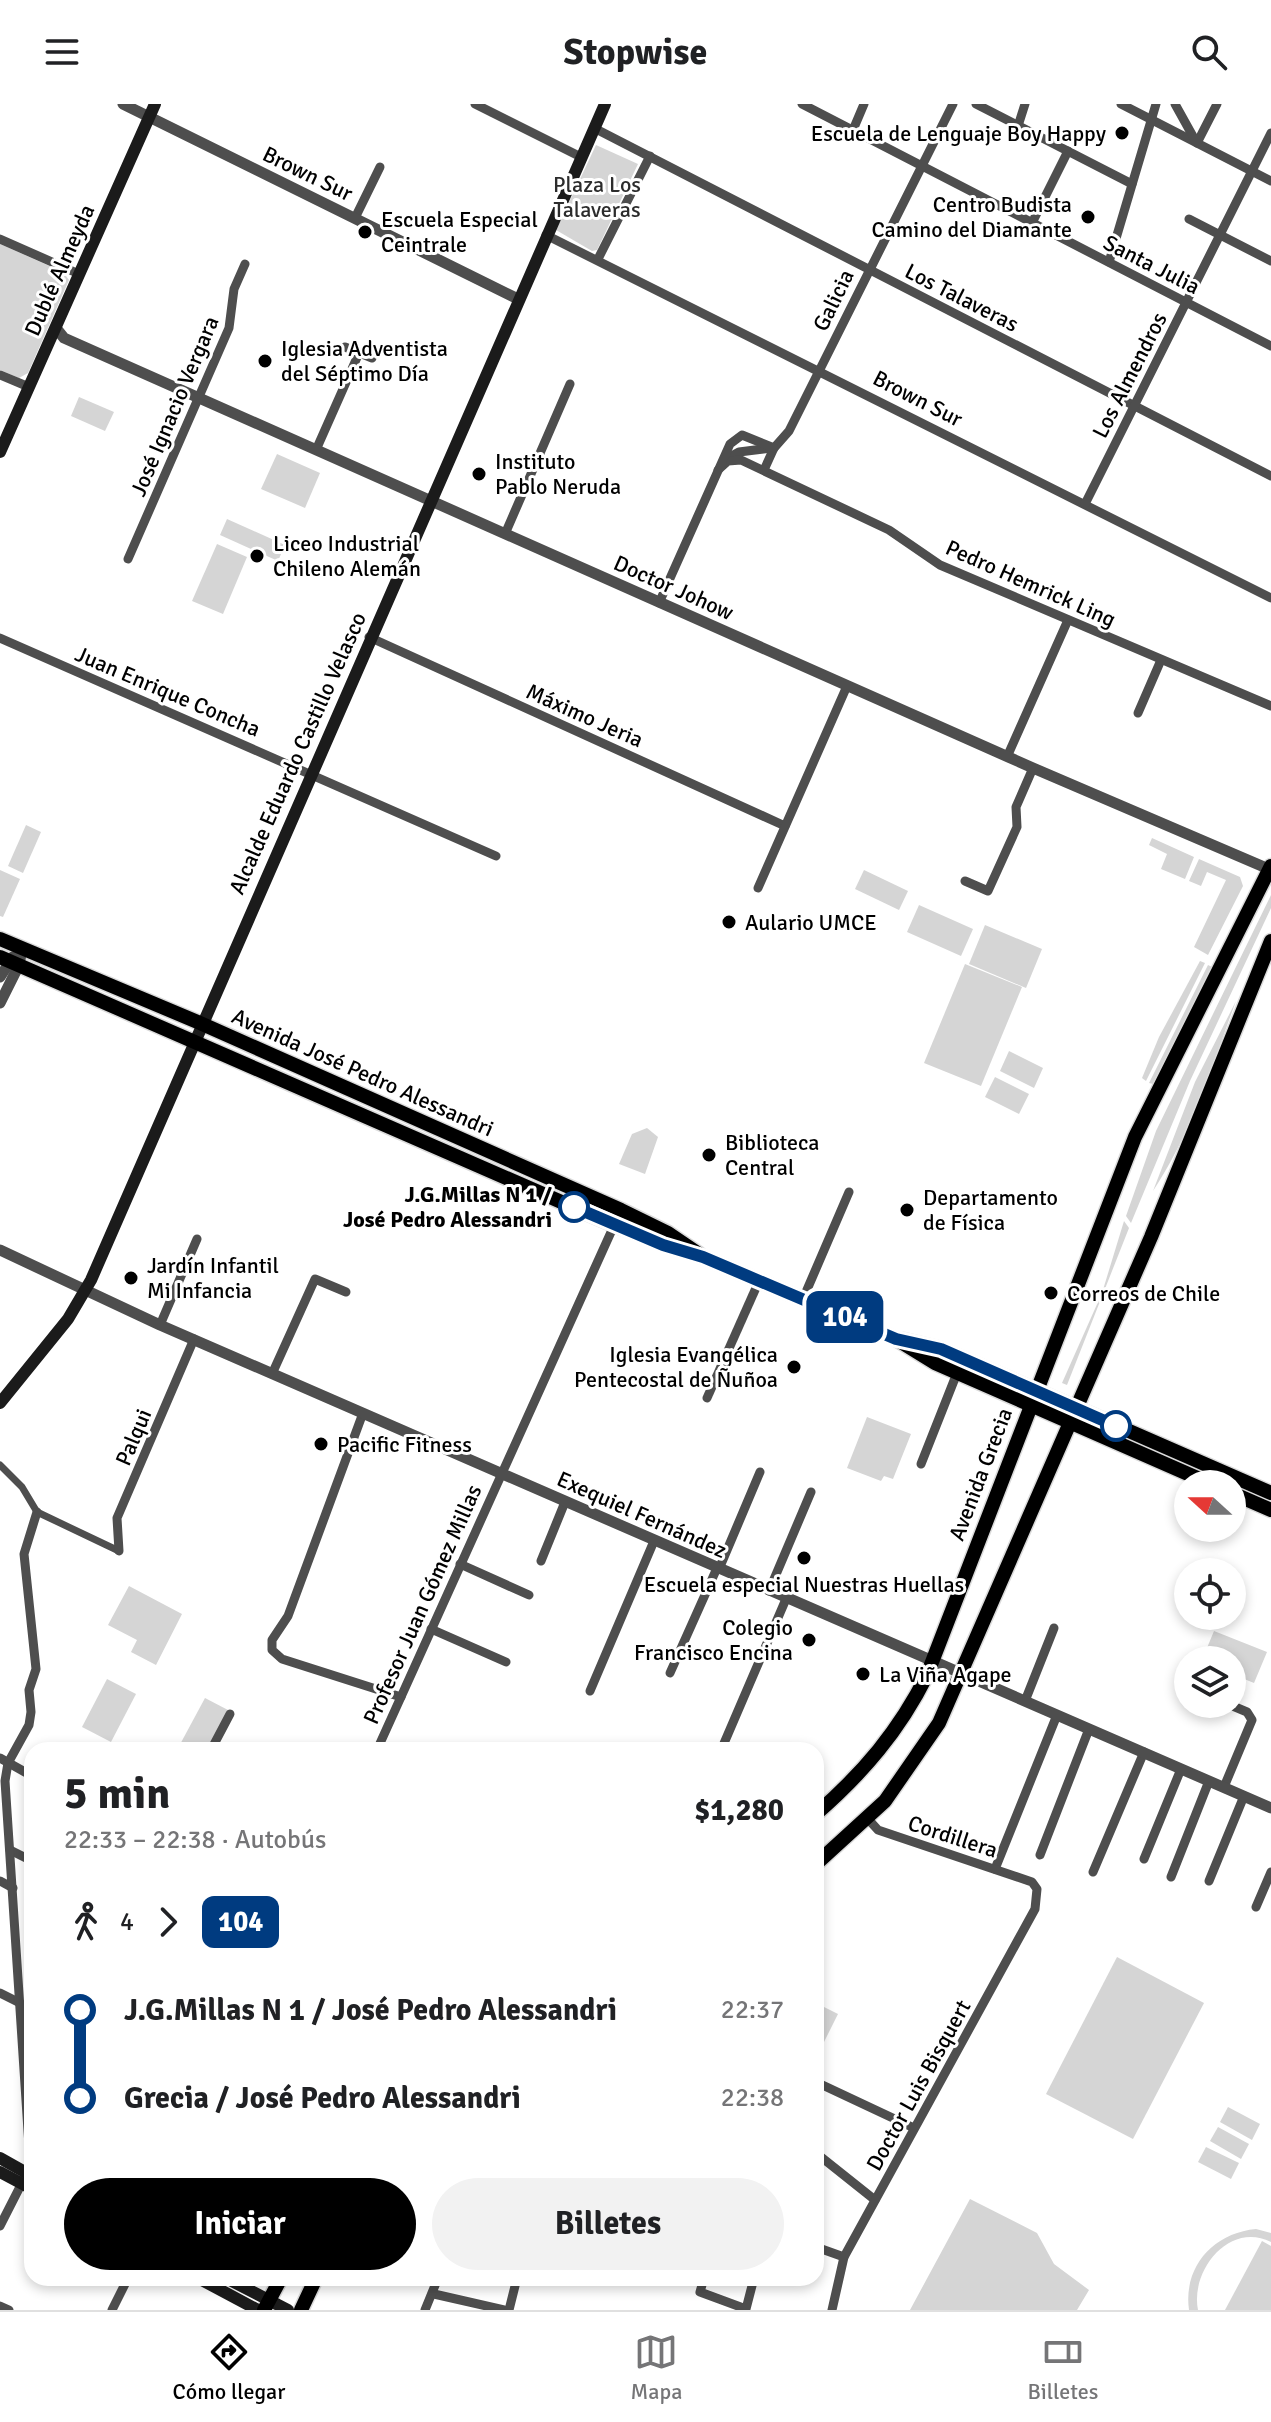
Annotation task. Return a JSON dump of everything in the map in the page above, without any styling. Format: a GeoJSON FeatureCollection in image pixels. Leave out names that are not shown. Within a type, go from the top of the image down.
{"type":"FeatureCollection","features":[{"type":"Feature","properties":{"kind":"main road","name":"Dublé Almeyda"},"geometry":{"type":"LineString","coordinates":[[0,452],[57,335],[79,274],[155,104]]}},
{"type":"Feature","properties":{"kind":"main road","name":"Alcalde Eduardo Castillo Velasco"},"geometry":{"type":"LineString","coordinates":[[0,1403],[68,1319],[85,1292],[200,1023],[605,104]]}},
{"type":"Feature","properties":{"kind":"main road","name":"Avenida Grecia"},"geometry":{"type":"LineString","coordinates":[[824,1806],[887,1742],[915,1698],[932,1662],[1135,1137],[1270,869]]}},
{"type":"Feature","properties":{"kind":"main road","name":"Avenida José Pedro Alessandri"},"geometry":{"type":"LineString","coordinates":[[0,939],[200,1023],[621,1210],[689,1244],[703,1257]]}},
{"type":"Feature","properties":{"kind":"main road"},"geometry":{"type":"LineString","coordinates":[[824,1857],[868,1819],[903,1780],[930,1740],[1074,1416],[1271,941]]}},
{"type":"Feature","properties":{"kind":"main road","name":"Avenida José Pedro Alessandri"},"geometry":{"type":"LineString","coordinates":[[10,961],[614,1225],[703,1257],[896,1339],[957,1373],[1033,1398]]}},
{"type":"Feature","properties":{"kind":"main road","name":"Avenida José Pedro Alessandri"},"geometry":{"type":"LineString","coordinates":[[896,1339],[941,1349],[1074,1416],[1271,1493]]}},
{"type":"Feature","properties":{"kind":"main road","name":"Avenida José Pedro Alessandri"},"geometry":{"type":"LineString","coordinates":[[1074,1416],[1183,1470]]}},
{"type":"Feature","properties":{"kind":"main road"},"geometry":{"type":"LineString","coordinates":[[1246,1499],[1271,1510]]}},
{"type":"Feature","properties":{"kind":"main road"},"geometry":{"type":"LineString","coordinates":[[0,2158],[24,2177]]}},
{"type":"Feature","properties":{"kind":"main road"},"geometry":{"type":"LineString","coordinates":[[0,2172],[24,2179]]}},
{"type":"Feature","properties":{"kind":"main road"},"geometry":{"type":"LineString","coordinates":[[216,2286],[264,2307],[288,2310]]}},
{"type":"Feature","properties":{"kind":"main road"},"geometry":{"type":"LineString","coordinates":[[236,2286],[264,2307]]}},
{"type":"Feature","properties":{"kind":"main road"},"geometry":{"type":"LineString","coordinates":[[264,2307],[276,2286]]}},
{"type":"Feature","properties":{"kind":"main road"},"geometry":{"type":"LineString","coordinates":[[301,2310],[312,2286]]}},
{"type":"Feature","properties":{"kind":"street","name":"Brown Sur"},"geometry":{"type":"LineString","coordinates":[[123,104],[518,299]]}},
{"type":"Feature","properties":{"kind":"street"},"geometry":{"type":"LineString","coordinates":[[475,104],[581,157]]}},
{"type":"Feature","properties":{"kind":"street","name":"Santa Julia"},"geometry":{"type":"LineString","coordinates":[[802,104],[1271,346]]}},
{"type":"Feature","properties":{"kind":"street"},"geometry":{"type":"LineString","coordinates":[[853,130],[864,104]]}},
{"type":"Feature","properties":{"kind":"street","name":"Galicia"},"geometry":{"type":"LineString","coordinates":[[764,470],[774,448],[789,431],[953,104]]}},
{"type":"Feature","properties":{"kind":"street"},"geometry":{"type":"LineString","coordinates":[[976,104],[1132,184]]}},
{"type":"Feature","properties":{"kind":"street"},"geometry":{"type":"LineString","coordinates":[[1018,126],[1025,104]]}},
{"type":"Feature","properties":{"kind":"street"},"geometry":{"type":"LineString","coordinates":[[1121,104],[1271,181]]}},
{"type":"Feature","properties":{"kind":"street"},"geometry":{"type":"LineString","coordinates":[[1109,262],[1156,104]]}},
{"type":"Feature","properties":{"kind":"street"},"geometry":{"type":"LineString","coordinates":[[1175,104],[1197,143]]}},
{"type":"Feature","properties":{"kind":"street"},"geometry":{"type":"LineString","coordinates":[[1197,143],[1217,104]]}},
{"type":"Feature","properties":{"kind":"street","name":"Los Talaveras"},"geometry":{"type":"LineString","coordinates":[[594,128],[1271,476]]}},
{"type":"Feature","properties":{"kind":"street","name":"Los Almendros"},"geometry":{"type":"LineString","coordinates":[[1085,504],[1271,133]]}},
{"type":"Feature","properties":{"kind":"street"},"geometry":{"type":"LineString","coordinates":[[1032,223],[1068,151]]}},
{"type":"Feature","properties":{"kind":"street"},"geometry":{"type":"LineString","coordinates":[[598,259],[650,156]]}},
{"type":"Feature","properties":{"kind":"street"},"geometry":{"type":"LineString","coordinates":[[355,218],[380,167]]}},
{"type":"Feature","properties":{"kind":"street"},"geometry":{"type":"LineString","coordinates":[[1189,219],[1271,261]]}},
{"type":"Feature","properties":{"kind":"street","name":"Brown Sur"},"geometry":{"type":"LineString","coordinates":[[546,235],[1271,598]]}},
{"type":"Feature","properties":{"kind":"street"},"geometry":{"type":"LineString","coordinates":[[0,239],[79,274]]}},
{"type":"Feature","properties":{"kind":"street","name":"José Ignacio Vergara"},"geometry":{"type":"LineString","coordinates":[[128,559],[231,323],[234,289],[245,264]]}},
{"type":"Feature","properties":{"kind":"street","name":"Doctor Johow"},"geometry":{"type":"LineString","coordinates":[[57,335],[1007,757],[1270,869]]}},
{"type":"Feature","properties":{"kind":"street"},"geometry":{"type":"LineString","coordinates":[[345,347],[372,358]]}},
{"type":"Feature","properties":{"kind":"street"},"geometry":{"type":"LineString","coordinates":[[316,450],[359,353]]}},
{"type":"Feature","properties":{"kind":"street"},"geometry":{"type":"LineString","coordinates":[[0,375],[29,387]]}},
{"type":"Feature","properties":{"kind":"street"},"geometry":{"type":"LineString","coordinates":[[505,534],[570,384]]}},
{"type":"Feature","properties":{"kind":"street"},"geometry":{"type":"LineString","coordinates":[[659,603],[718,470],[738,436],[747,436],[774,448]]}},
{"type":"Feature","properties":{"kind":"street"},"geometry":{"type":"LineString","coordinates":[[718,470],[734,453],[774,448]]}},
{"type":"Feature","properties":{"kind":"street","name":"Pedro Hemrick Ling"},"geometry":{"type":"LineString","coordinates":[[718,470],[728,461],[741,460],[889,530],[940,565],[1271,706]]}},
{"type":"Feature","properties":{"kind":"street"},"geometry":{"type":"LineString","coordinates":[[1007,757],[1068,620]]}},
{"type":"Feature","properties":{"kind":"street","name":"Máximo Jeria"},"geometry":{"type":"LineString","coordinates":[[369,637],[785,826]]}},
{"type":"Feature","properties":{"kind":"street","name":"Juan Enrique Concha"},"geometry":{"type":"LineString","coordinates":[[0,638],[496,856]]}},
{"type":"Feature","properties":{"kind":"street"},"geometry":{"type":"LineString","coordinates":[[1138,713],[1161,660]]}},
{"type":"Feature","properties":{"kind":"street"},"geometry":{"type":"LineString","coordinates":[[758,888],[847,686]]}},
{"type":"Feature","properties":{"kind":"street"},"geometry":{"type":"LineString","coordinates":[[965,881],[988,891],[1017,827],[1016,807],[1033,768]]}},
{"type":"Feature","properties":{"kind":"street"},"geometry":{"type":"LineString","coordinates":[[0,977],[22,948]]}},
{"type":"Feature","properties":{"kind":"street"},"geometry":{"type":"LineString","coordinates":[[0,1003],[10,961]]}},
{"type":"Feature","properties":{"kind":"street"},"geometry":{"type":"LineString","coordinates":[[803,1299],[849,1192]]}},
{"type":"Feature","properties":{"kind":"street","name":"Profesor Juan Gómez Millas"},"geometry":{"type":"LineString","coordinates":[[381,1742],[621,1210]]}},
{"type":"Feature","properties":{"kind":"street"},"geometry":{"type":"LineString","coordinates":[[160,1325],[197,1239]]}},
{"type":"Feature","properties":{"kind":"street","name":"Exequiel Fernández"},"geometry":{"type":"LineString","coordinates":[[0,1250],[160,1325],[1271,1808]]}},
{"type":"Feature","properties":{"kind":"street"},"geometry":{"type":"LineString","coordinates":[[272,1374],[315,1279],[346,1292]]}},
{"type":"Feature","properties":{"kind":"street"},"geometry":{"type":"LineString","coordinates":[[707,1398],[759,1281]]}},
{"type":"Feature","properties":{"kind":"street","name":"Palqui"},"geometry":{"type":"LineString","coordinates":[[119,1551],[117,1518],[194,1339]]}},
{"type":"Feature","properties":{"kind":"street"},"geometry":{"type":"LineString","coordinates":[[921,1464],[957,1373]]}},
{"type":"Feature","properties":{"kind":"street"},"geometry":{"type":"LineString","coordinates":[[363,1413],[288,1616],[272,1640],[272,1650],[282,1659],[401,1697]]}},
{"type":"Feature","properties":{"kind":"street"},"geometry":{"type":"LineString","coordinates":[[0,1465],[22,1487],[37,1512],[119,1551]]}},
{"type":"Feature","properties":{"kind":"street"},"geometry":{"type":"LineString","coordinates":[[670,1673],[760,1472]]}},
{"type":"Feature","properties":{"kind":"street"},"geometry":{"type":"LineString","coordinates":[[769,1591],[811,1492]]}},
{"type":"Feature","properties":{"kind":"street"},"geometry":{"type":"LineString","coordinates":[[541,1561],[565,1502]]}},
{"type":"Feature","properties":{"kind":"street"},"geometry":{"type":"LineString","coordinates":[[24,2064],[4,1761],[29,1725],[31,1712],[29,1690],[36,1669],[24,1554],[37,1512]]}},
{"type":"Feature","properties":{"kind":"street"},"geometry":{"type":"LineString","coordinates":[[590,1691],[654,1541]]}},
{"type":"Feature","properties":{"kind":"street"},"geometry":{"type":"LineString","coordinates":[[460,1564],[529,1595]]}},
{"type":"Feature","properties":{"kind":"street"},"geometry":{"type":"LineString","coordinates":[[725,1742],[786,1599]]}},
{"type":"Feature","properties":{"kind":"street"},"geometry":{"type":"LineString","coordinates":[[1025,1701],[1054,1628]]}},
{"type":"Feature","properties":{"kind":"street"},"geometry":{"type":"LineString","coordinates":[[431,1629],[506,1662]]}},
{"type":"Feature","properties":{"kind":"street"},"geometry":{"type":"LineString","coordinates":[[1224,1787],[1252,1720],[1246,1712]]}},
{"type":"Feature","properties":{"kind":"street"},"geometry":{"type":"LineString","coordinates":[[215,1742],[230,1714]]}},
{"type":"Feature","properties":{"kind":"street"},"geometry":{"type":"LineString","coordinates":[[995,1869],[1057,1715]]}},
{"type":"Feature","properties":{"kind":"street"},"geometry":{"type":"LineString","coordinates":[[1040,1855],[1089,1729]]}},
{"type":"Feature","properties":{"kind":"street"},"geometry":{"type":"LineString","coordinates":[[1093,1872],[1144,1752]]}},
{"type":"Feature","properties":{"kind":"street"},"geometry":{"type":"LineString","coordinates":[[4,1761],[24,1772]]}},
{"type":"Feature","properties":{"kind":"street"},"geometry":{"type":"LineString","coordinates":[[1144,1859],[1181,1769]]}},
{"type":"Feature","properties":{"kind":"street"},"geometry":{"type":"LineString","coordinates":[[1171,1877],[1209,1781]]}},
{"type":"Feature","properties":{"kind":"street"},"geometry":{"type":"LineString","coordinates":[[1209,1881],[1244,1796]]}},
{"type":"Feature","properties":{"kind":"street","name":"Cordillera"},"geometry":{"type":"LineString","coordinates":[[868,1819],[878,1830],[1032,1882]]}},
{"type":"Feature","properties":{"kind":"street"},"geometry":{"type":"LineString","coordinates":[[10,1850],[24,1857]]}},
{"type":"Feature","properties":{"kind":"street"},"geometry":{"type":"LineString","coordinates":[[1256,1907],[1271,1872]]}},
{"type":"Feature","properties":{"kind":"street"},"geometry":{"type":"LineString","coordinates":[[0,1881],[13,1888]]}},
{"type":"Feature","properties":{"kind":"street","name":"Doctor Luis Bisquert"},"geometry":{"type":"LineString","coordinates":[[832,2310],[844,2257],[1035,1909],[1037,1889],[1032,1882]]}},
{"type":"Feature","properties":{"kind":"street"},"geometry":{"type":"LineString","coordinates":[[0,1993],[20,2003]]}},
{"type":"Feature","properties":{"kind":"street"},"geometry":{"type":"LineString","coordinates":[[824,2086],[914,2128]]}},
{"type":"Feature","properties":{"kind":"street"},"geometry":{"type":"LineString","coordinates":[[824,2159],[875,2200]]}},
{"type":"Feature","properties":{"kind":"street"},"geometry":{"type":"LineString","coordinates":[[0,2226],[24,2187]]}},
{"type":"Feature","properties":{"kind":"street"},"geometry":{"type":"LineString","coordinates":[[824,2250],[844,2257]]}},
{"type":"Feature","properties":{"kind":"street"},"geometry":{"type":"LineString","coordinates":[[112,2310],[124,2286]]}},
{"type":"Feature","properties":{"kind":"street"},"geometry":{"type":"LineString","coordinates":[[425,2310],[436,2286]]}},
{"type":"Feature","properties":{"kind":"street"},"geometry":{"type":"LineString","coordinates":[[434,2294],[506,2310],[514,2286]]}},
{"type":"Feature","properties":{"kind":"street"},"geometry":{"type":"LineString","coordinates":[[702,2286],[700,2292],[746,2309],[752,2286]]}},
{"type":"Feature","properties":{"kind":"street"},"geometry":{"type":"LineString","coordinates":[[0,2306],[9,2310]]}},
{"type":"Feature","properties":{"kind":"green space","name":"Plaza Los Talaveras"},"geometry":{"type":"Polygon","coordinates":[[[596,145],[638,164],[597,250],[592,251],[556,230],[596,145]]]}},
{"type":"Feature","properties":{"kind":"green space"},"geometry":{"type":"Polygon","coordinates":[[[0,244],[63,272],[69,280],[28,373],[19,378],[0,370],[0,244]]]}},
{"type":"Feature","properties":{"kind":"green space"},"geometry":{"type":"Polygon","coordinates":[[[79,397],[114,412],[105,431],[71,416],[79,397]]]}},
{"type":"Feature","properties":{"kind":"green space"},"geometry":{"type":"Polygon","coordinates":[[[277,454],[320,473],[305,508],[261,489],[277,454]]]}},
{"type":"Feature","properties":{"kind":"green space"},"geometry":{"type":"Polygon","coordinates":[[[227,519],[285,545],[278,561],[220,535],[227,519]]]}},
{"type":"Feature","properties":{"kind":"green space"},"geometry":{"type":"Polygon","coordinates":[[[217,544],[247,557],[223,614],[192,601],[217,544]]]}},
{"type":"Feature","properties":{"kind":"green space"},"geometry":{"type":"Polygon","coordinates":[[[26,825],[41,832],[23,873],[8,866],[26,825]]]}},
{"type":"Feature","properties":{"kind":"green space"},"geometry":{"type":"Polygon","coordinates":[[[1152,838],[1194,857],[1185,879],[1161,869],[1167,854],[1149,845],[1152,838]]]}},
{"type":"Feature","properties":{"kind":"green space"},"geometry":{"type":"Polygon","coordinates":[[[1199,859],[1240,877],[1243,886],[1208,955],[1194,947],[1226,880],[1207,872],[1201,886],[1189,881],[1199,859]]]}},
{"type":"Feature","properties":{"kind":"green space"},"geometry":{"type":"Polygon","coordinates":[[[0,870],[20,879],[3,917],[0,916],[0,870]]]}},
{"type":"Feature","properties":{"kind":"green space"},"geometry":{"type":"Polygon","coordinates":[[[864,870],[908,891],[899,910],[855,889],[864,870]]]}},
{"type":"Feature","properties":{"kind":"green space"},"geometry":{"type":"Polygon","coordinates":[[[1271,895],[1271,908],[1190,1081],[1131,1223],[1126,1216],[1156,1131],[1271,895]]]}},
{"type":"Feature","properties":{"kind":"green space"},"geometry":{"type":"Polygon","coordinates":[[[919,905],[973,929],[961,956],[907,932],[919,905]]]}},
{"type":"Feature","properties":{"kind":"green space"},"geometry":{"type":"Polygon","coordinates":[[[985,925],[1042,949],[1026,988],[969,964],[985,925]]]}},
{"type":"Feature","properties":{"kind":"green space"},"geometry":{"type":"Polygon","coordinates":[[[1200,961],[1205,963],[1146,1081],[1142,1078],[1159,1037],[1200,961]]]}},
{"type":"Feature","properties":{"kind":"green space"},"geometry":{"type":"Polygon","coordinates":[[[965,964],[1022,987],[981,1086],[924,1063],[965,964]]]}},
{"type":"Feature","properties":{"kind":"green space"},"geometry":{"type":"Polygon","coordinates":[[[1208,965],[1212,967],[1153,1084],[1149,1083],[1208,965]]]}},
{"type":"Feature","properties":{"kind":"green space"},"geometry":{"type":"Polygon","coordinates":[[[1236,1001],[1190,1123],[1153,1191],[1195,1082],[1236,1001]]]}},
{"type":"Feature","properties":{"kind":"green space"},"geometry":{"type":"Polygon","coordinates":[[[1009,1051],[1043,1068],[1034,1088],[1000,1071],[1009,1051]]]}},
{"type":"Feature","properties":{"kind":"green space"},"geometry":{"type":"Polygon","coordinates":[[[995,1077],[1029,1094],[1019,1114],[985,1097],[995,1077]]]}},
{"type":"Feature","properties":{"kind":"green space"},"geometry":{"type":"Polygon","coordinates":[[[647,1128],[658,1137],[645,1174],[619,1164],[632,1134],[647,1128]]]}},
{"type":"Feature","properties":{"kind":"green space"},"geometry":{"type":"Polygon","coordinates":[[[1124,1221],[1129,1228],[1067,1385],[1062,1383],[1102,1293],[1124,1221]]]}},
{"type":"Feature","properties":{"kind":"green space"},"geometry":{"type":"Polygon","coordinates":[[[867,1417],[911,1434],[893,1479],[884,1476],[881,1481],[847,1468],[867,1417]]]}},
{"type":"Feature","properties":{"kind":"green space"},"geometry":{"type":"Polygon","coordinates":[[[129,1586],[182,1614],[156,1665],[131,1652],[137,1640],[108,1625],[129,1586]]]}},
{"type":"Feature","properties":{"kind":"green space"},"geometry":{"type":"Polygon","coordinates":[[[1214,1631],[1267,1652],[1254,1683],[1246,1680],[1246,1646],[1208,1646],[1214,1631]]]}},
{"type":"Feature","properties":{"kind":"green space"},"geometry":{"type":"Polygon","coordinates":[[[107,1679],[136,1694],[111,1742],[82,1727],[107,1679]]]}},
{"type":"Feature","properties":{"kind":"green space"},"geometry":{"type":"Polygon","coordinates":[[[205,1698],[228,1710],[211,1742],[181,1742],[205,1698]]]}},
{"type":"Feature","properties":{"kind":"green space"},"geometry":{"type":"Polygon","coordinates":[[[1117,1957],[1204,2003],[1133,2139],[1046,2094],[1117,1957]]]}},
{"type":"Feature","properties":{"kind":"green space"},"geometry":{"type":"Polygon","coordinates":[[[824,2007],[838,2014],[824,2042],[824,2007]]]}},
{"type":"Feature","properties":{"kind":"green space"},"geometry":{"type":"Polygon","coordinates":[[[1228,2107],[1260,2124],[1252,2140],[1220,2122],[1228,2107]]]}},
{"type":"Feature","properties":{"kind":"green space"},"geometry":{"type":"Polygon","coordinates":[[[1218,2127],[1249,2144],[1241,2159],[1210,2141],[1218,2127]]]}},
{"type":"Feature","properties":{"kind":"green space"},"geometry":{"type":"Polygon","coordinates":[[[1206,2147],[1239,2163],[1231,2179],[1198,2162],[1206,2147]]]}},
{"type":"Feature","properties":{"kind":"green space"},"geometry":{"type":"Polygon","coordinates":[[[970,2199],[1037,2233],[1054,2264],[1089,2290],[1077,2310],[910,2310],[970,2199]]]}},
{"type":"Feature","properties":{"kind":"green space"},"geometry":{"type":"Polygon","coordinates":[[[1256,2229],[1271,2233],[1271,2242],[1255,2237],[1241,2238],[1227,2244],[1207,2266],[1200,2280],[1198,2310],[1189,2310],[1191,2280],[1204,2255],[1227,2237],[1256,2229]]]}},
{"type":"Feature","properties":{"kind":"green space"},"geometry":{"type":"Polygon","coordinates":[[[1262,2241],[1271,2246],[1271,2310],[1225,2310],[1262,2241]]]}},
{"type":"Feature","properties":{"kind":"bus line","name":"104"},"geometry":{"type":"LineString","coordinates":[[574,1207],[663,1245],[703,1257],[896,1339],[941,1349],[1116,1426]]}},
{"type":"Feature","properties":{"kind":"place","name":"Escuela de Lenguaje Boy Happy"},"geometry":{"type":"Point","coordinates":[1122,133]}},
{"type":"Feature","properties":{"kind":"place","name":"Centro Budista Camino del Diamante"},"geometry":{"type":"Point","coordinates":[1088,217]}},
{"type":"Feature","properties":{"kind":"place","name":"Escuela Especial Ceintrale"},"geometry":{"type":"Point","coordinates":[365,232]}},
{"type":"Feature","properties":{"kind":"place","name":"Iglesia Adventista del Séptimo Día"},"geometry":{"type":"Point","coordinates":[265,361]}},
{"type":"Feature","properties":{"kind":"place","name":"Instituto Pablo Neruda"},"geometry":{"type":"Point","coordinates":[479,474]}},
{"type":"Feature","properties":{"kind":"place","name":"Liceo Industrial Chileno Alemán"},"geometry":{"type":"Point","coordinates":[257,556]}},
{"type":"Feature","properties":{"kind":"place","name":"Aulario UMCE"},"geometry":{"type":"Point","coordinates":[729,922]}},
{"type":"Feature","properties":{"kind":"place","name":"Biblioteca Central"},"geometry":{"type":"Point","coordinates":[709,1155]}},
{"type":"Feature","properties":{"kind":"place","name":"J.G.Millas N 1 / José Pedro Alessandri"},"geometry":{"type":"Point","coordinates":[574,1207]}},
{"type":"Feature","properties":{"kind":"place","name":"Departamento de Física"},"geometry":{"type":"Point","coordinates":[907,1210]}},
{"type":"Feature","properties":{"kind":"place","name":"Jardín Infantil Mi Infancia"},"geometry":{"type":"Point","coordinates":[131,1278]}},
{"type":"Feature","properties":{"kind":"place","name":"Correos de Chile"},"geometry":{"type":"Point","coordinates":[1051,1293]}},
{"type":"Feature","properties":{"kind":"place","name":"Iglesia Evangélica Pentecostal de Ñuñoa"},"geometry":{"type":"Point","coordinates":[794,1367]}},
{"type":"Feature","properties":{"kind":"place","name":"Pacific Fitness"},"geometry":{"type":"Point","coordinates":[321,1444]}},
{"type":"Feature","properties":{"kind":"place","name":"Escuela especial Nuestras Huellas"},"geometry":{"type":"Point","coordinates":[804,1558]}},
{"type":"Feature","properties":{"kind":"place","name":"Colegio Francisco Encina"},"geometry":{"type":"Point","coordinates":[809,1640]}},
{"type":"Feature","properties":{"kind":"place","name":"La Viña Agape"},"geometry":{"type":"Point","coordinates":[863,1674]}}]}
